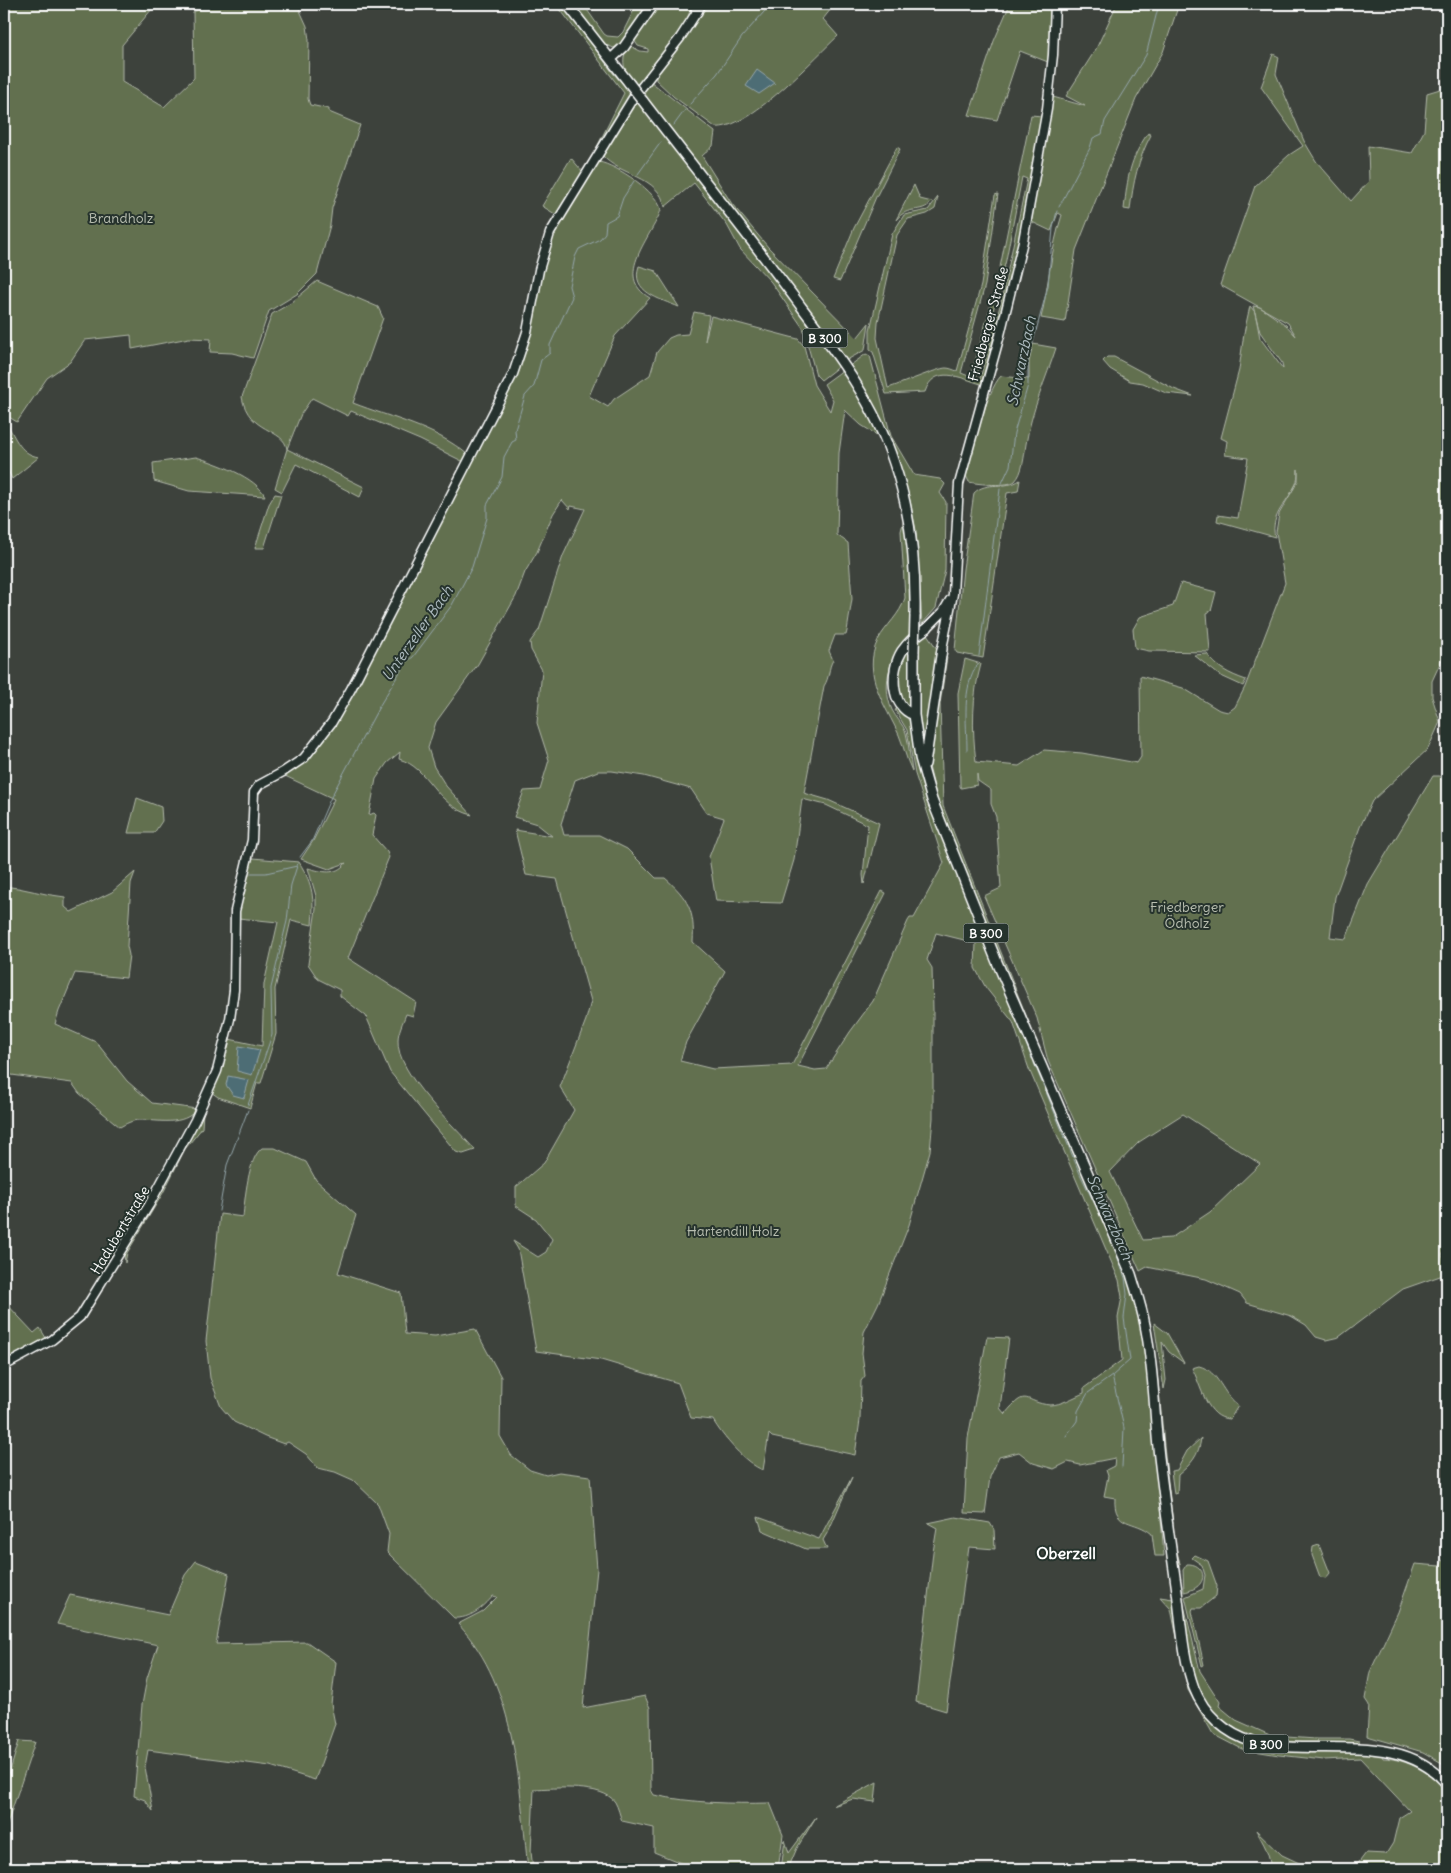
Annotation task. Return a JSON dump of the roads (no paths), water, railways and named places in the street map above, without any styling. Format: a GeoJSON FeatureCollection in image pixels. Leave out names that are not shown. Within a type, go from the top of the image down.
{"type":"FeatureCollection","features":[{"type":"Feature","properties":{"kind":"main road","name":"B 300"},"geometry":{"type":"LineString","coordinates":[[568,4],[830,344],[871,410],[894,463],[905,500],[914,555],[916,616],[914,715],[925,777],[940,820],[997,962],[1131,1274],[1145,1324],[1150,1352],[1160,1467],[1188,1668],[1194,1688],[1202,1704],[1213,1719],[1225,1729],[1254,1742],[1302,1747],[1362,1748],[1395,1754],[1417,1762],[1447,1784]]}},
{"type":"Feature","properties":{"kind":"main road"},"geometry":{"type":"LineString","coordinates":[[610,57],[624,47],[654,4]]}},
{"type":"Feature","properties":{"kind":"main road"},"geometry":{"type":"LineString","coordinates":[[610,57],[632,37]]}},
{"type":"Feature","properties":{"kind":"main road"},"geometry":{"type":"LineString","coordinates":[[624,47],[622,65],[628,81]]}},
{"type":"Feature","properties":{"kind":"main road"},"geometry":{"type":"LineString","coordinates":[[914,715],[900,707],[896,701],[896,670],[902,651],[911,640],[927,628]]}},
{"type":"Feature","properties":{"kind":"main road"},"geometry":{"type":"LineString","coordinates":[[925,777],[925,760],[942,649]]}},
{"type":"Feature","properties":{"kind":"street"},"geometry":{"type":"LineString","coordinates":[[696,8],[702,4]]}},
{"type":"Feature","properties":{"kind":"street","name":"Friedberger Straße"},"geometry":{"type":"LineString","coordinates":[[942,649],[952,594],[959,484],[1000,335],[1023,241],[1047,109],[1053,55],[1055,4]]}},
{"type":"Feature","properties":{"kind":"street","name":"Hadubertstraße"},"geometry":{"type":"LineString","coordinates":[[4,1366],[63,1332],[84,1312],[150,1205],[190,1128],[217,1070],[227,1038],[232,1006],[236,912],[252,840],[254,792],[258,785],[304,758],[336,714],[467,466],[513,374],[528,332],[539,270],[550,233],[633,98],[680,38],[696,8]]}},
{"type":"Feature","properties":{"kind":"street"},"geometry":{"type":"LineString","coordinates":[[927,628],[943,612],[952,594]]}},
{"type":"Feature","properties":{"kind":"water"},"geometry":{"type":"Polygon","coordinates":[[[757,70],[775,83],[759,94],[746,86],[757,70]]]}},
{"type":"Feature","properties":{"kind":"water"},"geometry":{"type":"Polygon","coordinates":[[[239,1046],[260,1050],[252,1075],[237,1071],[239,1046]]]}},
{"type":"Feature","properties":{"kind":"water"},"geometry":{"type":"Polygon","coordinates":[[[228,1076],[249,1080],[244,1098],[233,1095],[226,1085],[228,1076]]]}},
{"type":"Feature","properties":{"kind":"waterway","name":"Unterzeller Bach"},"geometry":{"type":"LineString","coordinates":[[690,104],[717,74],[742,37],[771,4]]}},
{"type":"Feature","properties":{"kind":"waterway","name":"Schwarzbach"},"geometry":{"type":"LineString","coordinates":[[1059,207],[1090,148],[1093,138],[1102,134],[1105,121],[1146,55],[1159,4]]}},
{"type":"Feature","properties":{"kind":"waterway","name":"Unterzeller Bach"},"geometry":{"type":"LineString","coordinates":[[674,125],[685,110]]}},
{"type":"Feature","properties":{"kind":"waterway","name":"Unterzeller Bach"},"geometry":{"type":"LineString","coordinates":[[638,174],[661,142]]}},
{"type":"Feature","properties":{"kind":"waterway","name":"Unterzeller Bach"},"geometry":{"type":"LineString","coordinates":[[300,857],[312,841],[331,797],[380,705],[406,662],[413,657],[452,605],[472,567],[487,518],[487,505],[502,477],[504,457],[512,442],[516,440],[515,430],[525,396],[534,386],[541,360],[550,353],[550,345],[572,297],[569,286],[575,257],[579,249],[600,239],[605,233],[606,222],[617,216],[623,198],[634,181]]}},
{"type":"Feature","properties":{"kind":"waterway","name":"Schwarzbach"},"geometry":{"type":"LineString","coordinates":[[1002,483],[1010,466],[1014,433],[1028,385],[1028,361],[1048,286],[1053,228],[1057,211]]}},
{"type":"Feature","properties":{"kind":"waterway","name":"Schwarzbach"},"geometry":{"type":"LineString","coordinates":[[979,656],[1000,489]]}},
{"type":"Feature","properties":{"kind":"waterway","name":"Schwarzbach"},"geometry":{"type":"LineString","coordinates":[[967,750],[967,694],[973,673],[978,664]]}},
{"type":"Feature","properties":{"kind":"waterway","name":"Unterzeller Bach"},"geometry":{"type":"LineString","coordinates":[[248,1105],[272,1035],[271,988],[287,921],[291,885],[298,863]]}},
{"type":"Feature","properties":{"kind":"waterway"},"geometry":{"type":"LineString","coordinates":[[251,873],[266,873],[297,866]]}},
{"type":"Feature","properties":{"kind":"waterway","name":"Schwarzbach"},"geometry":{"type":"LineString","coordinates":[[1009,1001],[1032,1059]]}},
{"type":"Feature","properties":{"kind":"waterway","name":"Schwarzbach"},"geometry":{"type":"LineString","coordinates":[[1034,1063],[1080,1174],[1105,1225]]}},
{"type":"Feature","properties":{"kind":"waterway","name":"Unterzeller Bach"},"geometry":{"type":"LineString","coordinates":[[219,1211],[227,1165],[248,1110]]}},
{"type":"Feature","properties":{"kind":"waterway","name":"Schwarzbach"},"geometry":{"type":"LineString","coordinates":[[1108,1231],[1125,1278],[1127,1294],[1124,1318],[1130,1360],[1112,1376],[1124,1428],[1122,1467]]}},
{"type":"Feature","properties":{"kind":"waterway"},"geometry":{"type":"LineString","coordinates":[[1066,1436],[1077,1421],[1078,1411],[1088,1393],[1112,1376]]}},
{"type":"Feature","properties":{"kind":"district","name":"Oberzell"},"geometry":{"type":"Point","coordinates":[1066,1553]}},
{"type":"Feature","properties":{"kind":"park label","name":"Brandholz"},"geometry":{"type":"Point","coordinates":[121,218]}},
{"type":"Feature","properties":{"kind":"park label","name":"Friedberger Ödholz"},"geometry":{"type":"Point","coordinates":[1187,916]}},
{"type":"Feature","properties":{"kind":"park label","name":"Hartendill Holz"},"geometry":{"type":"Point","coordinates":[733,1231]}}]}
